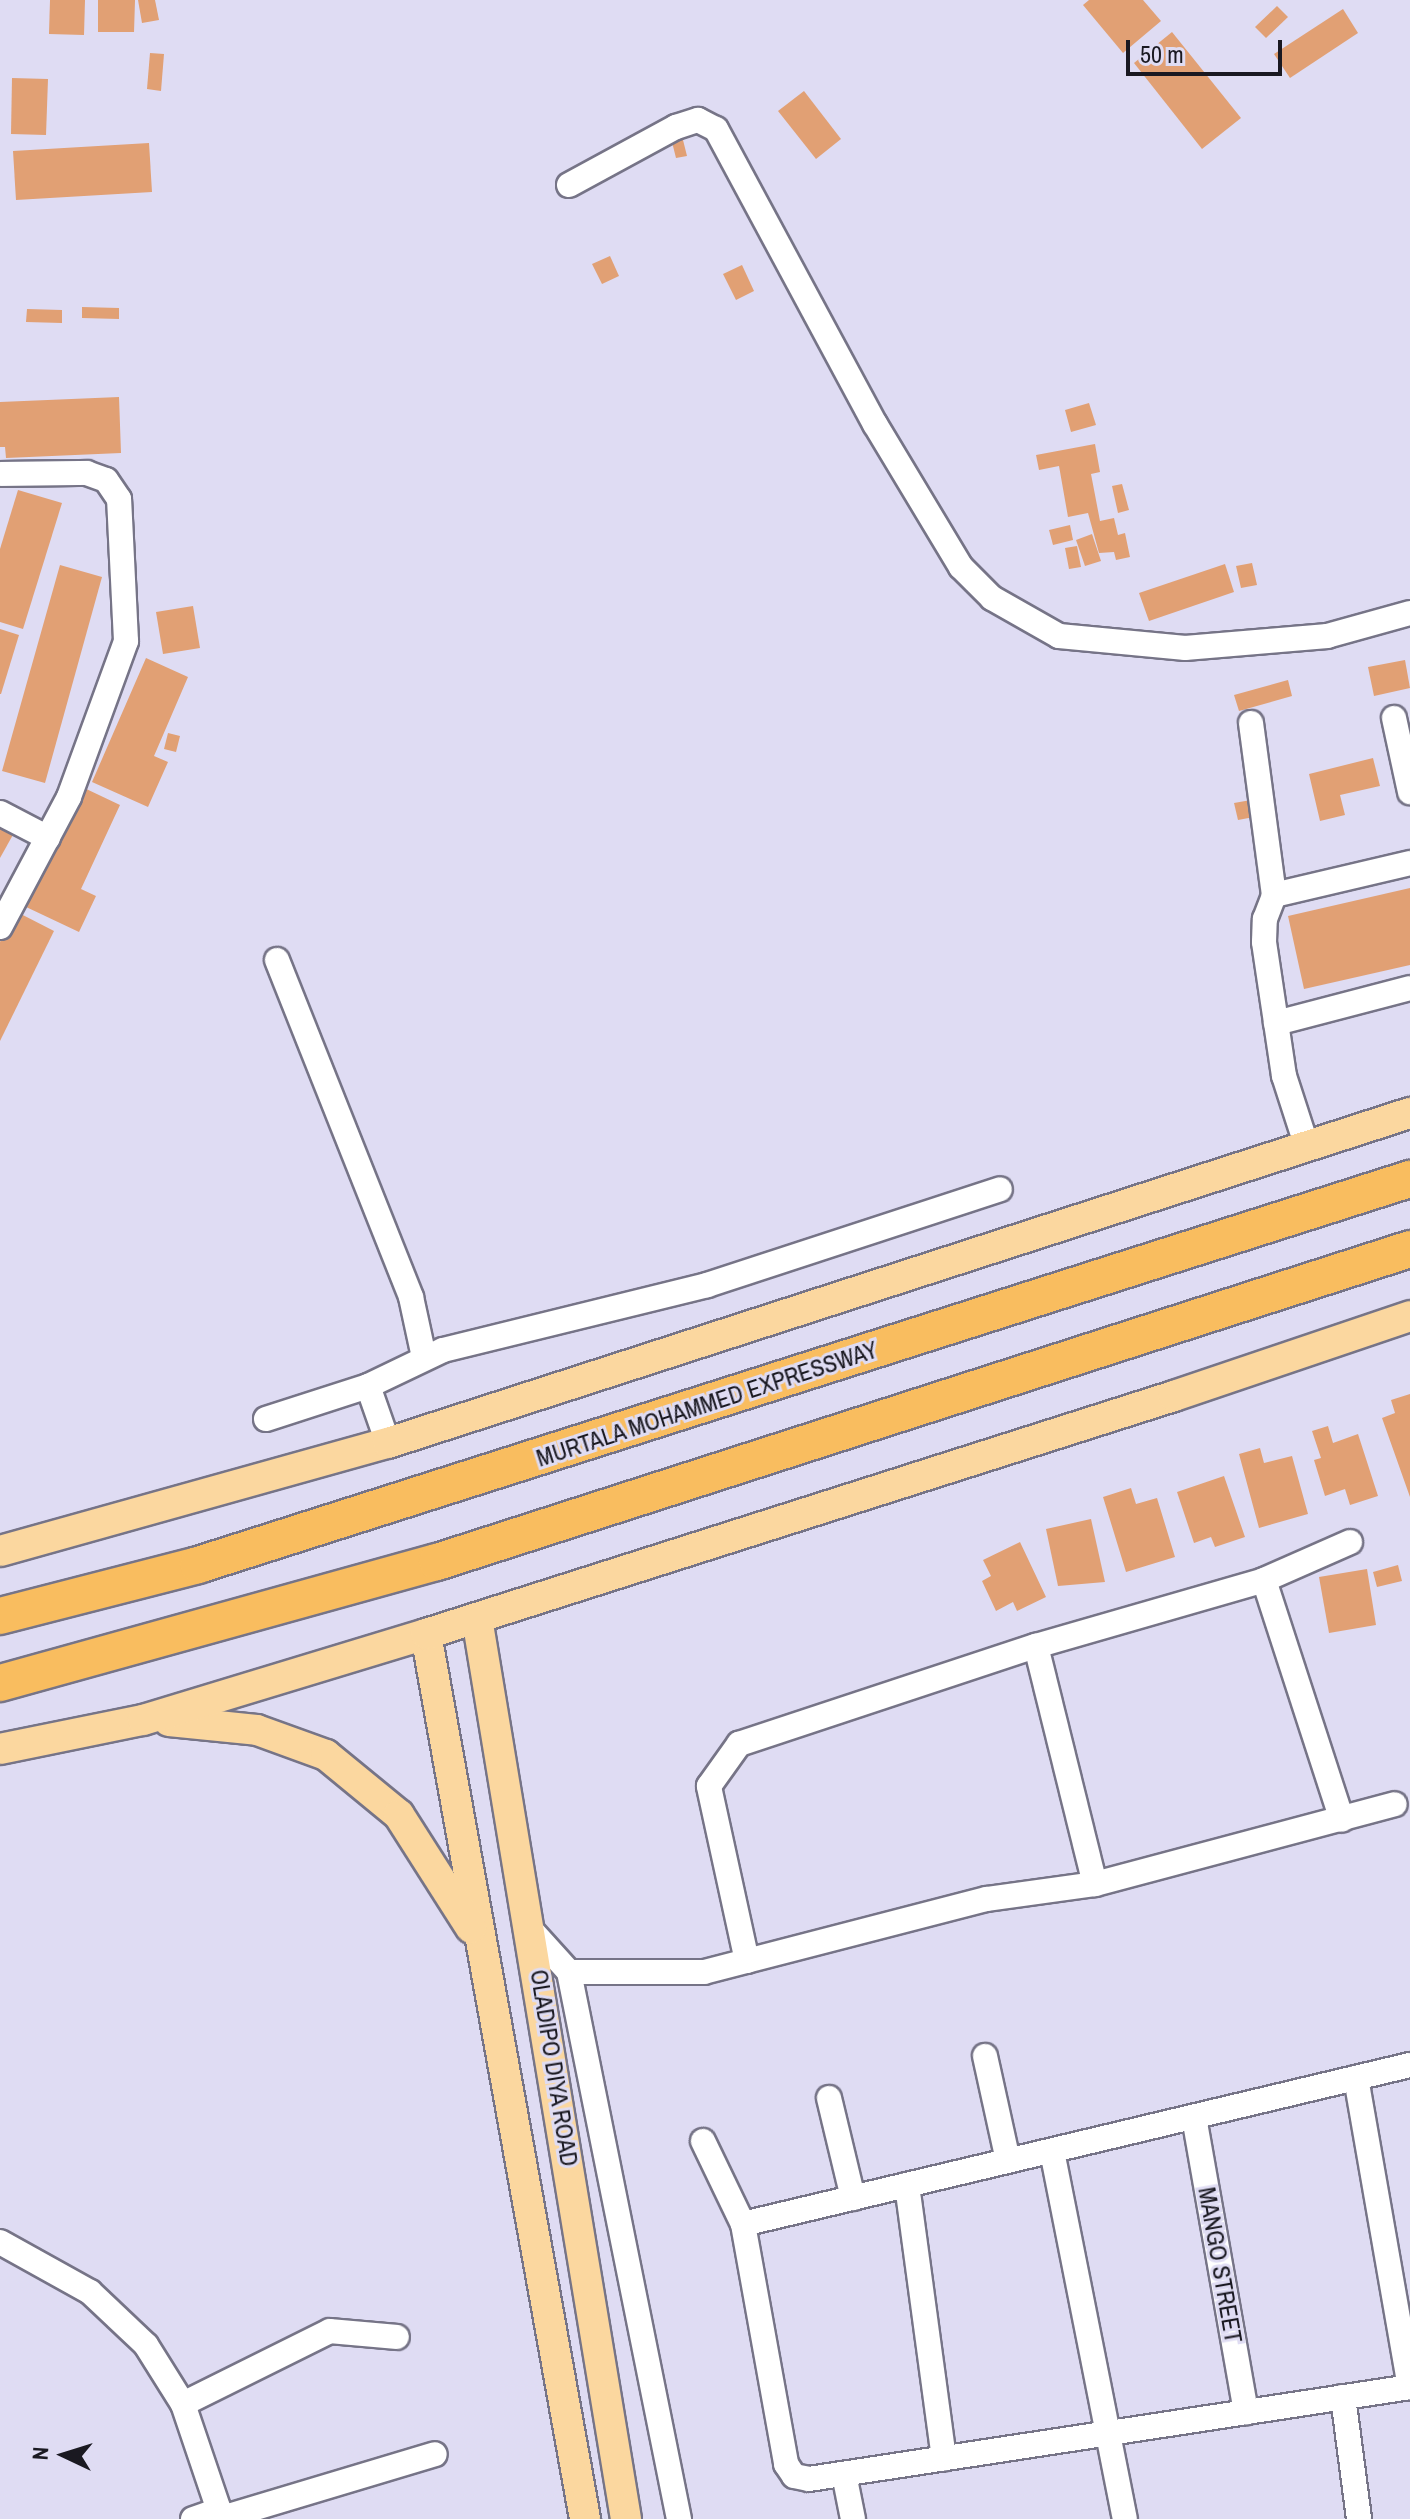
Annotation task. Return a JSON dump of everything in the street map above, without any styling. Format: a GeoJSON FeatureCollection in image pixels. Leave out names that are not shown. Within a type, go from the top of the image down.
{"type":"FeatureCollection","features":[{"type":"Feature","properties":{"kind":"highway","name":"MURTALA MOHAMMED EXPRESSWAY"},"geometry":{"type":"LineString","coordinates":[[0,1616],[198,1565],[1410,1179]]}},
{"type":"Feature","properties":{"kind":"highway"},"geometry":{"type":"LineString","coordinates":[[0,1683],[437,1562],[1410,1249]]}},
{"type":"Feature","properties":{"kind":"main road"},"geometry":{"type":"LineString","coordinates":[[0,1551],[388,1443],[1410,1113]]}},
{"type":"Feature","properties":{"kind":"main road"},"geometry":{"type":"LineString","coordinates":[[0,1749],[143,1720],[426,1634],[1174,1396],[1410,1316]]}},
{"type":"Feature","properties":{"kind":"main road","name":"OLADIPO DIYA ROAD"},"geometry":{"type":"LineString","coordinates":[[477,1618],[532,1931],[626,2519]]}},
{"type":"Feature","properties":{"kind":"main road","name":"OLADIPO DIYA ROAD"},"geometry":{"type":"LineString","coordinates":[[426,1634],[585,2519]]}},
{"type":"Feature","properties":{"kind":"main road"},"geometry":{"type":"LineString","coordinates":[[143,1720],[217,1722],[257,1730],[326,1755],[399,1815],[481,1944]]}},
{"type":"Feature","properties":{"kind":"street"},"geometry":{"type":"LineString","coordinates":[[569,185],[642,141],[676,127],[698,120],[716,129],[875,424],[961,567],[992,598],[1059,636],[1185,648],[1327,636],[1410,613]]}},
{"type":"Feature","properties":{"kind":"street"},"geometry":{"type":"LineString","coordinates":[[0,927],[48,838],[92,741],[126,641],[119,499],[106,480],[87,473],[1,474]]}},
{"type":"Feature","properties":{"kind":"street"},"geometry":{"type":"LineString","coordinates":[[1394,718],[1410,792]]}},
{"type":"Feature","properties":{"kind":"street"},"geometry":{"type":"LineString","coordinates":[[1251,723],[1274,895],[1264,942],[1284,1076],[1307,1147]]}},
{"type":"Feature","properties":{"kind":"street"},"geometry":{"type":"LineString","coordinates":[[0,813],[48,838]]}},
{"type":"Feature","properties":{"kind":"street"},"geometry":{"type":"LineString","coordinates":[[1274,895],[1410,863]]}},
{"type":"Feature","properties":{"kind":"street"},"geometry":{"type":"LineString","coordinates":[[277,960],[411,1297],[424,1357]]}},
{"type":"Feature","properties":{"kind":"street"},"geometry":{"type":"LineString","coordinates":[[1276,1023],[1410,988]]}},
{"type":"Feature","properties":{"kind":"street"},"geometry":{"type":"LineString","coordinates":[[266,1419],[368,1386],[424,1357],[707,1285],[1000,1189]]}},
{"type":"Feature","properties":{"kind":"street"},"geometry":{"type":"LineString","coordinates":[[368,1386],[388,1443]]}},
{"type":"Feature","properties":{"kind":"street"},"geometry":{"type":"LineString","coordinates":[[747,1961],[709,1786],[720,1764],[739,1744],[1036,1646],[1264,1580],[1350,1542]]}},
{"type":"Feature","properties":{"kind":"street"},"geometry":{"type":"LineString","coordinates":[[1264,1580],[1342,1820]]}},
{"type":"Feature","properties":{"kind":"street"},"geometry":{"type":"LineString","coordinates":[[1036,1646],[1095,1884]]}},
{"type":"Feature","properties":{"kind":"street"},"geometry":{"type":"LineString","coordinates":[[569,1972],[704,1972],[987,1899],[1095,1884],[1395,1804]]}},
{"type":"Feature","properties":{"kind":"street"},"geometry":{"type":"LineString","coordinates":[[532,1931],[569,1972],[679,2519]]}},
{"type":"Feature","properties":{"kind":"street"},"geometry":{"type":"LineString","coordinates":[[985,2056],[1008,2161]]}},
{"type":"Feature","properties":{"kind":"street"},"geometry":{"type":"LineString","coordinates":[[743,2224],[1410,2065]]}},
{"type":"Feature","properties":{"kind":"street"},"geometry":{"type":"LineString","coordinates":[[703,2141],[743,2224],[786,2464],[794,2476],[809,2479],[1410,2387],[1356,2078]]}},
{"type":"Feature","properties":{"kind":"street"},"geometry":{"type":"LineString","coordinates":[[829,2098],[853,2198]]}},
{"type":"Feature","properties":{"kind":"street","name":"MANGO STREET"},"geometry":{"type":"LineString","coordinates":[[1194,2117],[1246,2412]]}},
{"type":"Feature","properties":{"kind":"street"},"geometry":{"type":"LineString","coordinates":[[1052,2151],[1125,2519]]}},
{"type":"Feature","properties":{"kind":"street"},"geometry":{"type":"LineString","coordinates":[[907,2185],[944,2459]]}},
{"type":"Feature","properties":{"kind":"street"},"geometry":{"type":"LineString","coordinates":[[0,2242],[90,2292],[146,2345],[183,2404],[221,2516]]}},
{"type":"Feature","properties":{"kind":"street"},"geometry":{"type":"LineString","coordinates":[[183,2404],[330,2331],[397,2337]]}},
{"type":"Feature","properties":{"kind":"street"},"geometry":{"type":"LineString","coordinates":[[1343,2397],[1359,2519]]}},
{"type":"Feature","properties":{"kind":"street"},"geometry":{"type":"LineString","coordinates":[[193,2519],[221,2516],[435,2454]]}},
{"type":"Feature","properties":{"kind":"street"},"geometry":{"type":"LineString","coordinates":[[844,2474],[853,2519]]}},
{"type":"Feature","properties":{"kind":"building"},"geometry":{"type":"Polygon","coordinates":[[[50,0],[85,0],[84,35],[49,34],[50,0]]]}},
{"type":"Feature","properties":{"kind":"building"},"geometry":{"type":"Polygon","coordinates":[[[98,0],[135,0],[134,32],[98,32],[98,0]]]}},
{"type":"Feature","properties":{"kind":"building"},"geometry":{"type":"Polygon","coordinates":[[[138,0],[155,0],[159,20],[142,23],[138,0]]]}},
{"type":"Feature","properties":{"kind":"building"},"geometry":{"type":"Polygon","coordinates":[[[1089,0],[1143,0],[1161,21],[1123,53],[1083,5],[1089,0]]]}},
{"type":"Feature","properties":{"kind":"building"},"geometry":{"type":"Polygon","coordinates":[[[1277,6],[1288,17],[1266,38],[1255,27],[1277,6]]]}},
{"type":"Feature","properties":{"kind":"building"},"geometry":{"type":"Polygon","coordinates":[[[1343,9],[1358,33],[1290,78],[1274,54],[1343,9]]]}},
{"type":"Feature","properties":{"kind":"building"},"geometry":{"type":"Polygon","coordinates":[[[1172,32],[1241,118],[1202,149],[1134,63],[1172,32]]]}},
{"type":"Feature","properties":{"kind":"building"},"geometry":{"type":"Polygon","coordinates":[[[150,53],[164,54],[161,91],[147,89],[150,53]]]}},
{"type":"Feature","properties":{"kind":"building"},"geometry":{"type":"Polygon","coordinates":[[[12,78],[48,79],[46,135],[11,134],[12,78]]]}},
{"type":"Feature","properties":{"kind":"building"},"geometry":{"type":"Polygon","coordinates":[[[804,91],[841,139],[816,159],[778,111],[804,91]]]}},
{"type":"Feature","properties":{"kind":"building"},"geometry":{"type":"Polygon","coordinates":[[[682,136],[687,156],[676,158],[671,138],[682,136]]]}},
{"type":"Feature","properties":{"kind":"building"},"geometry":{"type":"Polygon","coordinates":[[[149,143],[152,192],[16,200],[13,151],[149,143]]]}},
{"type":"Feature","properties":{"kind":"building"},"geometry":{"type":"Polygon","coordinates":[[[610,256],[619,276],[602,284],[592,264],[610,256]]]}},
{"type":"Feature","properties":{"kind":"building"},"geometry":{"type":"Polygon","coordinates":[[[742,265],[754,291],[736,300],[723,274],[742,265]]]}},
{"type":"Feature","properties":{"kind":"building"},"geometry":{"type":"Polygon","coordinates":[[[82,307],[119,308],[119,319],[82,318],[82,307]]]}},
{"type":"Feature","properties":{"kind":"building"},"geometry":{"type":"Polygon","coordinates":[[[27,309],[62,310],[62,323],[26,322],[27,309]]]}},
{"type":"Feature","properties":{"kind":"building"},"geometry":{"type":"Polygon","coordinates":[[[119,397],[121,453],[6,458],[5,447],[0,447],[0,402],[119,397]]]}},
{"type":"Feature","properties":{"kind":"building"},"geometry":{"type":"Polygon","coordinates":[[[1089,403],[1096,425],[1071,432],[1065,410],[1089,403]]]}},
{"type":"Feature","properties":{"kind":"building"},"geometry":{"type":"Polygon","coordinates":[[[1095,444],[1100,472],[1091,474],[1100,521],[1114,518],[1118,535],[1125,533],[1130,557],[1116,560],[1114,552],[1099,553],[1088,513],[1068,517],[1059,466],[1039,470],[1036,455],[1095,444]]]}},
{"type":"Feature","properties":{"kind":"building"},"geometry":{"type":"Polygon","coordinates":[[[1122,484],[1129,510],[1118,513],[1112,486],[1122,484]]]}},
{"type":"Feature","properties":{"kind":"building"},"geometry":{"type":"Polygon","coordinates":[[[18,490],[62,503],[23,629],[0,622],[0,549],[18,490]]]}},
{"type":"Feature","properties":{"kind":"building"},"geometry":{"type":"Polygon","coordinates":[[[1070,525],[1073,540],[1053,545],[1049,530],[1070,525]]]}},
{"type":"Feature","properties":{"kind":"building"},"geometry":{"type":"Polygon","coordinates":[[[1092,534],[1101,561],[1085,566],[1076,540],[1092,534]]]}},
{"type":"Feature","properties":{"kind":"building"},"geometry":{"type":"Polygon","coordinates":[[[1077,546],[1081,567],[1069,569],[1065,548],[1077,546]]]}},
{"type":"Feature","properties":{"kind":"building"},"geometry":{"type":"Polygon","coordinates":[[[1252,563],[1257,585],[1241,588],[1236,566],[1252,563]]]}},
{"type":"Feature","properties":{"kind":"building"},"geometry":{"type":"Polygon","coordinates":[[[1225,564],[1234,592],[1149,621],[1139,593],[1225,564]]]}},
{"type":"Feature","properties":{"kind":"building"},"geometry":{"type":"Polygon","coordinates":[[[60,565],[102,577],[45,783],[2,771],[60,565]]]}},
{"type":"Feature","properties":{"kind":"building"},"geometry":{"type":"Polygon","coordinates":[[[193,606],[200,648],[163,654],[156,612],[193,606]]]}},
{"type":"Feature","properties":{"kind":"building"},"geometry":{"type":"Polygon","coordinates":[[[0,629],[19,635],[1,694],[0,694],[0,629]]]}},
{"type":"Feature","properties":{"kind":"building"},"geometry":{"type":"Polygon","coordinates":[[[146,658],[188,677],[154,756],[168,762],[148,807],[92,782],[146,658]]]}},
{"type":"Feature","properties":{"kind":"building"},"geometry":{"type":"Polygon","coordinates":[[[1405,660],[1410,688],[1374,696],[1368,667],[1405,660]]]}},
{"type":"Feature","properties":{"kind":"building"},"geometry":{"type":"Polygon","coordinates":[[[1288,680],[1292,696],[1239,711],[1234,695],[1288,680]]]}},
{"type":"Feature","properties":{"kind":"building"},"geometry":{"type":"Polygon","coordinates":[[[168,733],[180,736],[176,752],[164,749],[168,733]]]}},
{"type":"Feature","properties":{"kind":"building"},"geometry":{"type":"Polygon","coordinates":[[[1373,758],[1380,786],[1340,795],[1345,815],[1320,821],[1309,774],[1373,758]]]}},
{"type":"Feature","properties":{"kind":"building"},"geometry":{"type":"Polygon","coordinates":[[[80,786],[120,805],[81,889],[96,896],[79,932],[24,906],[80,786]]]}},
{"type":"Feature","properties":{"kind":"building"},"geometry":{"type":"Polygon","coordinates":[[[1251,800],[1254,817],[1238,820],[1234,803],[1251,800]]]}},
{"type":"Feature","properties":{"kind":"building"},"geometry":{"type":"Polygon","coordinates":[[[0,825],[14,833],[0,858],[0,825]]]}},
{"type":"Feature","properties":{"kind":"building"},"geometry":{"type":"Polygon","coordinates":[[[1410,888],[1410,965],[1304,989],[1288,916],[1410,888]]]}},
{"type":"Feature","properties":{"kind":"building"},"geometry":{"type":"Polygon","coordinates":[[[15,911],[54,931],[0,1041],[0,942],[15,911]]]}},
{"type":"Feature","properties":{"kind":"building"},"geometry":{"type":"Polygon","coordinates":[[[1410,1394],[1410,1497],[1382,1418],[1395,1413],[1391,1400],[1410,1394]]]}},
{"type":"Feature","properties":{"kind":"building"},"geometry":{"type":"Polygon","coordinates":[[[1328,1426],[1333,1443],[1358,1434],[1378,1496],[1350,1505],[1345,1489],[1325,1496],[1314,1460],[1321,1458],[1312,1431],[1328,1426]]]}},
{"type":"Feature","properties":{"kind":"building"},"geometry":{"type":"Polygon","coordinates":[[[1260,1448],[1264,1463],[1292,1456],[1308,1514],[1259,1528],[1239,1454],[1260,1448]]]}},
{"type":"Feature","properties":{"kind":"building"},"geometry":{"type":"Polygon","coordinates":[[[1224,1476],[1245,1537],[1215,1547],[1211,1537],[1194,1543],[1177,1492],[1224,1476]]]}},
{"type":"Feature","properties":{"kind":"building"},"geometry":{"type":"Polygon","coordinates":[[[1131,1488],[1136,1504],[1157,1498],[1175,1557],[1126,1572],[1103,1497],[1131,1488]]]}},
{"type":"Feature","properties":{"kind":"building"},"geometry":{"type":"Polygon","coordinates":[[[1091,1519],[1105,1582],[1058,1586],[1046,1529],[1091,1519]]]}},
{"type":"Feature","properties":{"kind":"building"},"geometry":{"type":"Polygon","coordinates":[[[1020,1542],[1046,1597],[1017,1611],[1013,1602],[996,1611],[982,1581],[991,1576],[983,1560],[1020,1542]]]}},
{"type":"Feature","properties":{"kind":"building"},"geometry":{"type":"Polygon","coordinates":[[[1398,1565],[1402,1581],[1377,1587],[1373,1572],[1398,1565]]]}},
{"type":"Feature","properties":{"kind":"building"},"geometry":{"type":"Polygon","coordinates":[[[1367,1569],[1376,1625],[1329,1633],[1319,1577],[1367,1569]]]}}]}
